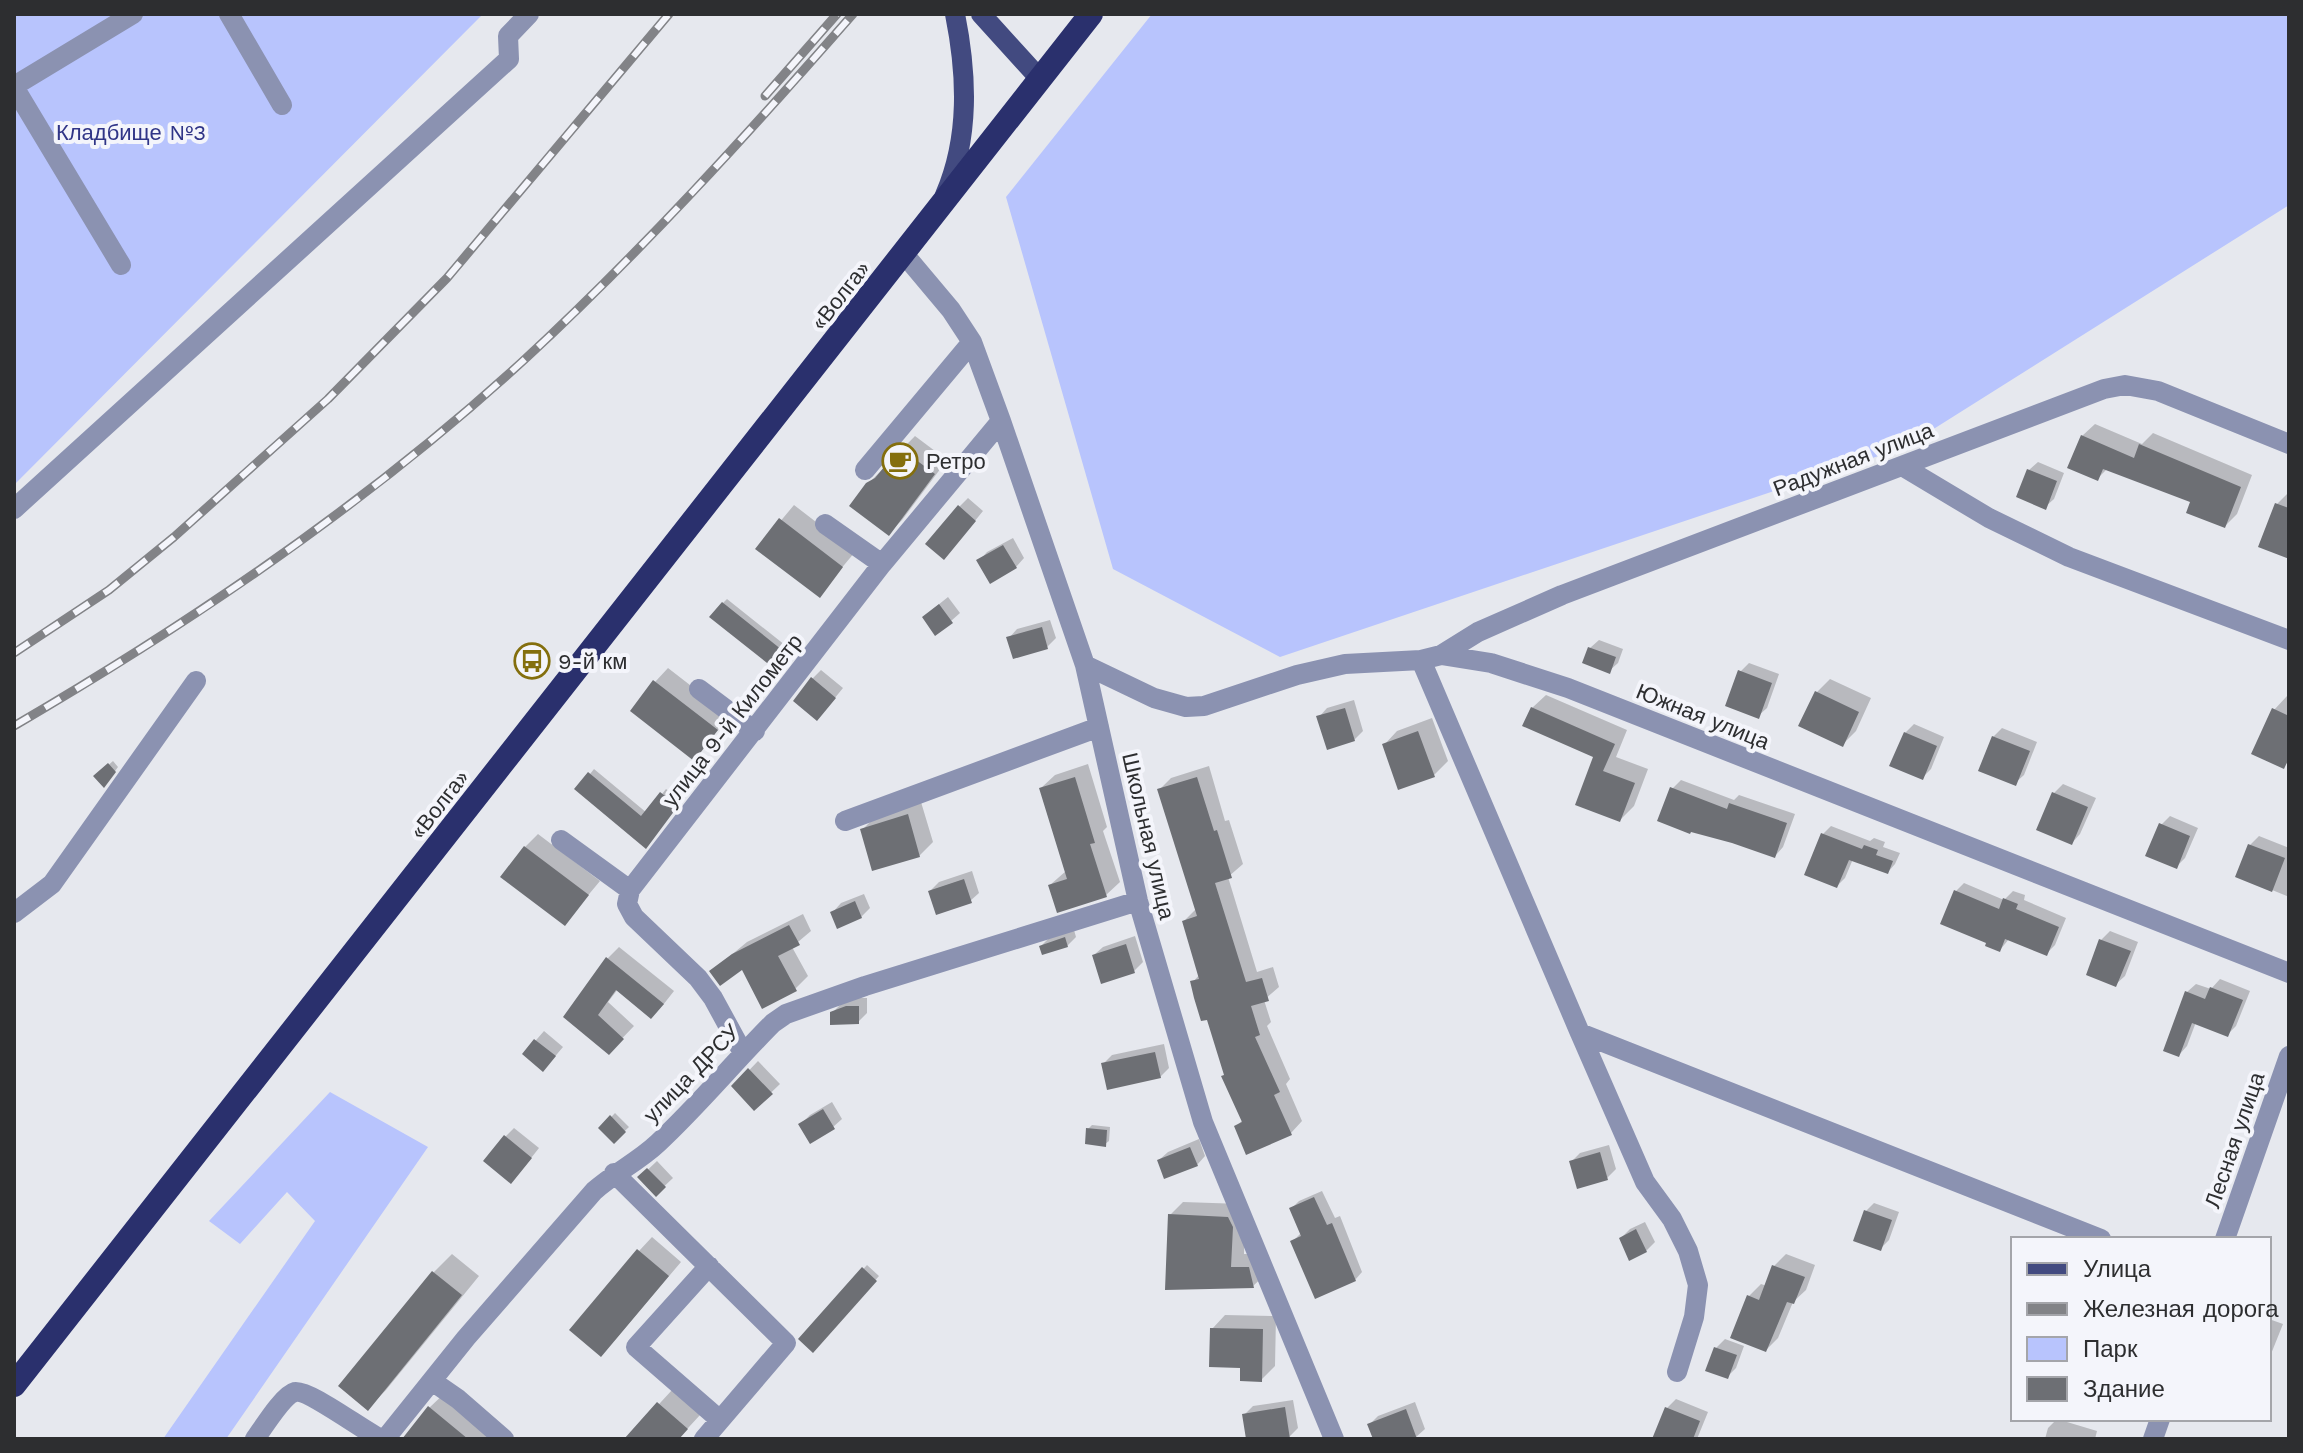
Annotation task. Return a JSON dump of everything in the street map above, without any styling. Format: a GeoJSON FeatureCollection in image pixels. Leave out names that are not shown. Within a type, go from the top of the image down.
{"type":"FeatureCollection","features":[{"type":"Feature","properties":{"kind":"highway"},"geometry":{"type":"LineString","coordinates":[[937,212],[1091,14]]}},
{"type":"Feature","properties":{"kind":"highway","name":"«Волга»"},"geometry":{"type":"LineString","coordinates":[[14,1385],[937,212]]}},
{"type":"Feature","properties":{"kind":"main road"},"geometry":{"type":"LineString","coordinates":[[937,212],[957,156],[965,104],[955,14]]}},
{"type":"Feature","properties":{"kind":"main road"},"geometry":{"type":"LineString","coordinates":[[981,14],[1040,79]]}},
{"type":"Feature","properties":{"kind":"street"},"geometry":{"type":"LineString","coordinates":[[121,265],[14,87],[133,14]]}},
{"type":"Feature","properties":{"kind":"street"},"geometry":{"type":"LineString","coordinates":[[229,14],[282,105]]}},
{"type":"Feature","properties":{"kind":"street"},"geometry":{"type":"LineString","coordinates":[[14,509],[509,59],[508,36],[529,14]]}},
{"type":"Feature","properties":{"kind":"street","name":"Школьная улица"},"geometry":{"type":"LineString","coordinates":[[904,254],[951,310],[972,342],[1001,421],[1085,665],[1138,901],[1203,1122],[1334,1439]]}},
{"type":"Feature","properties":{"kind":"street"},"geometry":{"type":"LineString","coordinates":[[865,470],[972,342]]}},
{"type":"Feature","properties":{"kind":"street","name":"Радужная улица"},"geometry":{"type":"LineString","coordinates":[[1431,657],[1478,632],[1562,595],[2104,389],[2125,385],[2158,391],[2289,444]]}},
{"type":"Feature","properties":{"kind":"street","name":"улица 9-й Километр"},"geometry":{"type":"LineString","coordinates":[[630,890],[882,564],[1001,421]]}},
{"type":"Feature","properties":{"kind":"street"},"geometry":{"type":"LineString","coordinates":[[1902,466],[1989,518],[2069,557],[2289,640]]}},
{"type":"Feature","properties":{"kind":"street"},"geometry":{"type":"LineString","coordinates":[[825,524],[882,564]]}},
{"type":"Feature","properties":{"kind":"street"},"geometry":{"type":"LineString","coordinates":[[1431,657],[1580,1033],[1645,1182],[1672,1219],[1688,1251],[1698,1285],[1694,1317],[1677,1372]]}},
{"type":"Feature","properties":{"kind":"street","name":"Южная улица"},"geometry":{"type":"LineString","coordinates":[[1085,665],[1138,692],[1186,707],[1204,706],[1297,675],[1345,664],[1431,657],[1491,663],[1568,688],[2289,973]]}},
{"type":"Feature","properties":{"kind":"street"},"geometry":{"type":"LineString","coordinates":[[14,913],[52,884],[196,681]]}},
{"type":"Feature","properties":{"kind":"street"},"geometry":{"type":"LineString","coordinates":[[699,689],[755,731]]}},
{"type":"Feature","properties":{"kind":"street"},"geometry":{"type":"LineString","coordinates":[[845,821],[1099,727]]}},
{"type":"Feature","properties":{"kind":"street"},"geometry":{"type":"LineString","coordinates":[[561,840],[630,890],[627,904],[634,917],[698,978],[713,998],[743,1053]]}},
{"type":"Feature","properties":{"kind":"street","name":"улица ДРСУ"},"geometry":{"type":"LineString","coordinates":[[260,1437],[286,1397],[295,1392],[307,1393],[365,1431],[383,1439],[594,1191],[658,1143],[743,1053],[786,1014],[865,986],[1138,901]]}},
{"type":"Feature","properties":{"kind":"street"},"geometry":{"type":"LineString","coordinates":[[1580,1033],[2096,1237]]}},
{"type":"Feature","properties":{"kind":"street","name":"Лесная улица"},"geometry":{"type":"LineString","coordinates":[[2226,1237],[2289,1056]]}},
{"type":"Feature","properties":{"kind":"street"},"geometry":{"type":"LineString","coordinates":[[614,1173],[786,1343],[704,1439]]}},
{"type":"Feature","properties":{"kind":"street"},"geometry":{"type":"LineString","coordinates":[[709,1266],[636,1347],[720,1420]]}},
{"type":"Feature","properties":{"kind":"street"},"geometry":{"type":"LineString","coordinates":[[432,1381],[504,1439]]}},
{"type":"Feature","properties":{"kind":"green space","name":"Кладбище №3"},"geometry":{"type":"Polygon","coordinates":[[[14,14],[483,14],[14,485],[14,14]]]}},
{"type":"Feature","properties":{"kind":"green space"},"geometry":{"type":"Polygon","coordinates":[[[1152,14],[2289,14],[2289,205],[1905,447],[1280,657],[1113,569],[1006,197],[1152,14]]]}},
{"type":"Feature","properties":{"kind":"green space"},"geometry":{"type":"Polygon","coordinates":[[[330,1092],[428,1147],[226,1439],[163,1439],[315,1221],[287,1192],[240,1244],[209,1221],[330,1092]]]}},
{"type":"Feature","properties":{"kind":"building"},"geometry":{"type":"Polygon","coordinates":[[[2081,435],[2134,458],[2139,444],[2241,487],[2225,528],[2186,513],[2190,502],[2103,469],[2098,481],[2067,468],[2081,435]]]}},
{"type":"Feature","properties":{"kind":"building"},"geometry":{"type":"Polygon","coordinates":[[[900,448],[935,474],[889,536],[849,506],[866,483],[875,478],[900,448]]]}},
{"type":"Feature","properties":{"kind":"building"},"geometry":{"type":"Polygon","coordinates":[[[2027,469],[2057,481],[2046,510],[2016,497],[2027,469]]]}},
{"type":"Feature","properties":{"kind":"building"},"geometry":{"type":"Polygon","coordinates":[[[2275,503],[2289,508],[2289,559],[2258,547],[2275,503]]]}},
{"type":"Feature","properties":{"kind":"building"},"geometry":{"type":"Polygon","coordinates":[[[958,505],[976,521],[944,560],[925,544],[958,505]]]}},
{"type":"Feature","properties":{"kind":"building"},"geometry":{"type":"Polygon","coordinates":[[[779,518],[843,567],[820,598],[755,549],[779,518]]]}},
{"type":"Feature","properties":{"kind":"building"},"geometry":{"type":"Polygon","coordinates":[[[1003,545],[1017,568],[990,584],[976,560],[1003,545]]]}},
{"type":"Feature","properties":{"kind":"building"},"geometry":{"type":"Polygon","coordinates":[[[722,602],[792,658],[781,674],[709,617],[722,602]]]}},
{"type":"Feature","properties":{"kind":"building"},"geometry":{"type":"Polygon","coordinates":[[[939,604],[953,623],[935,636],[922,617],[939,604]]]}},
{"type":"Feature","properties":{"kind":"building"},"geometry":{"type":"Polygon","coordinates":[[[1042,627],[1048,649],[1013,659],[1006,637],[1042,627]]]}},
{"type":"Feature","properties":{"kind":"building"},"geometry":{"type":"Polygon","coordinates":[[[1588,647],[1616,657],[1610,674],[1582,663],[1588,647]]]}},
{"type":"Feature","properties":{"kind":"building"},"geometry":{"type":"Polygon","coordinates":[[[1738,670],[1772,683],[1759,719],[1725,706],[1738,670]]]}},
{"type":"Feature","properties":{"kind":"building"},"geometry":{"type":"Polygon","coordinates":[[[811,677],[836,698],[817,721],[793,701],[811,677]]]}},
{"type":"Feature","properties":{"kind":"building"},"geometry":{"type":"Polygon","coordinates":[[[653,680],[718,730],[694,761],[630,711],[653,680]]]}},
{"type":"Feature","properties":{"kind":"building"},"geometry":{"type":"Polygon","coordinates":[[[1815,691],[1859,712],[1843,747],[1798,726],[1815,691]]]}},
{"type":"Feature","properties":{"kind":"building"},"geometry":{"type":"Polygon","coordinates":[[[1531,707],[1615,744],[1603,771],[1635,783],[1620,822],[1575,805],[1593,757],[1522,726],[1531,707]]]}},
{"type":"Feature","properties":{"kind":"building"},"geometry":{"type":"Polygon","coordinates":[[[1345,708],[1355,741],[1327,750],[1316,716],[1345,708]]]}},
{"type":"Feature","properties":{"kind":"building"},"geometry":{"type":"Polygon","coordinates":[[[2272,708],[2289,716],[2289,758],[2284,769],[2251,754],[2272,708]]]}},
{"type":"Feature","properties":{"kind":"building"},"geometry":{"type":"Polygon","coordinates":[[[1418,731],[1435,777],[1398,790],[1382,744],[1418,731]]]}},
{"type":"Feature","properties":{"kind":"building"},"geometry":{"type":"Polygon","coordinates":[[[1904,732],[1937,746],[1923,780],[1889,766],[1904,732]]]}},
{"type":"Feature","properties":{"kind":"building"},"geometry":{"type":"Polygon","coordinates":[[[1992,736],[2030,751],[2016,786],[1978,771],[1992,736]]]}},
{"type":"Feature","properties":{"kind":"building"},"geometry":{"type":"Polygon","coordinates":[[[108,763],[116,772],[104,788],[93,776],[108,763]]]}},
{"type":"Feature","properties":{"kind":"building"},"geometry":{"type":"Polygon","coordinates":[[[588,772],[641,816],[660,792],[678,806],[646,849],[574,789],[588,772]]]}},
{"type":"Feature","properties":{"kind":"building"},"geometry":{"type":"Polygon","coordinates":[[[1075,777],[1095,843],[1090,844],[1107,897],[1057,913],[1048,885],[1067,879],[1039,788],[1075,777]]]}},
{"type":"Feature","properties":{"kind":"building"},"geometry":{"type":"Polygon","coordinates":[[[1197,777],[1232,878],[1215,883],[1246,982],[1262,978],[1269,1001],[1251,1006],[1260,1035],[1255,1037],[1280,1092],[1274,1095],[1292,1135],[1246,1155],[1234,1126],[1242,1122],[1221,1076],[1224,1075],[1207,1020],[1201,1021],[1194,998],[1190,981],[1199,979],[1182,921],[1197,916],[1157,789],[1197,777]]]}},
{"type":"Feature","properties":{"kind":"building"},"geometry":{"type":"Polygon","coordinates":[[[1670,787],[1727,809],[1729,803],[1787,823],[1775,858],[1732,843],[1690,834],[1657,821],[1670,787]]]}},
{"type":"Feature","properties":{"kind":"building"},"geometry":{"type":"Polygon","coordinates":[[[2052,792],[2088,807],[2072,845],[2036,830],[2052,792]]]}},
{"type":"Feature","properties":{"kind":"building"},"geometry":{"type":"Polygon","coordinates":[[[908,814],[920,857],[872,871],[860,829],[908,814]]]}},
{"type":"Feature","properties":{"kind":"building"},"geometry":{"type":"Polygon","coordinates":[[[2159,823],[2190,836],[2177,869],[2145,856],[2159,823]]]}},
{"type":"Feature","properties":{"kind":"building"},"geometry":{"type":"Polygon","coordinates":[[[1821,833],[1862,849],[1864,845],[1878,850],[1876,855],[1893,861],[1888,874],[1849,860],[1837,888],[1804,875],[1821,833]]]}},
{"type":"Feature","properties":{"kind":"building"},"geometry":{"type":"Polygon","coordinates":[[[2248,844],[2285,858],[2272,892],[2235,877],[2248,844]]]}},
{"type":"Feature","properties":{"kind":"building"},"geometry":{"type":"Polygon","coordinates":[[[524,846],[589,895],[565,926],[500,877],[524,846]]]}},
{"type":"Feature","properties":{"kind":"building"},"geometry":{"type":"Polygon","coordinates":[[[964,879],[972,903],[936,915],[928,891],[964,879]]]}},
{"type":"Feature","properties":{"kind":"building"},"geometry":{"type":"Polygon","coordinates":[[[1954,890],[1999,909],[2003,898],[2018,904],[2016,909],[2059,927],[2047,956],[2005,939],[2000,952],[1940,924],[1954,890]]]}},
{"type":"Feature","properties":{"kind":"building"},"geometry":{"type":"Polygon","coordinates":[[[855,901],[862,918],[837,929],[830,912],[855,901]]]}},
{"type":"Feature","properties":{"kind":"building"},"geometry":{"type":"Polygon","coordinates":[[[789,925],[800,945],[778,956],[797,991],[762,1009],[742,970],[720,986],[709,971],[732,954],[789,925]]]}},
{"type":"Feature","properties":{"kind":"building"},"geometry":{"type":"Polygon","coordinates":[[[1065,937],[1068,947],[1042,955],[1039,946],[1065,937]]]}},
{"type":"Feature","properties":{"kind":"building"},"geometry":{"type":"Polygon","coordinates":[[[2099,939],[2131,951],[2116,987],[2086,975],[2099,939]]]}},
{"type":"Feature","properties":{"kind":"building"},"geometry":{"type":"Polygon","coordinates":[[[1126,944],[1135,973],[1101,984],[1092,955],[1126,944]]]}},
{"type":"Feature","properties":{"kind":"building"},"geometry":{"type":"Polygon","coordinates":[[[606,957],[664,1004],[651,1019],[616,990],[598,1015],[624,1039],[609,1055],[563,1017],[606,957]]]}},
{"type":"Feature","properties":{"kind":"building"},"geometry":{"type":"Polygon","coordinates":[[[2210,987],[2243,1000],[2228,1037],[2192,1023],[2179,1057],[2163,1051],[2185,991],[2205,999],[2210,987]]]}},
{"type":"Feature","properties":{"kind":"building"},"geometry":{"type":"Polygon","coordinates":[[[846,1006],[859,1006],[859,1024],[830,1025],[830,1012],[846,1006]]]}},
{"type":"Feature","properties":{"kind":"building"},"geometry":{"type":"Polygon","coordinates":[[[534,1039],[556,1056],[543,1072],[522,1054],[534,1039]]]}},
{"type":"Feature","properties":{"kind":"building"},"geometry":{"type":"Polygon","coordinates":[[[1155,1052],[1161,1078],[1107,1090],[1101,1063],[1155,1052]]]}},
{"type":"Feature","properties":{"kind":"building"},"geometry":{"type":"Polygon","coordinates":[[[748,1068],[773,1094],[754,1111],[731,1086],[748,1068]]]}},
{"type":"Feature","properties":{"kind":"building"},"geometry":{"type":"Polygon","coordinates":[[[823,1109],[835,1129],[810,1144],[798,1124],[823,1109]]]}},
{"type":"Feature","properties":{"kind":"building"},"geometry":{"type":"Polygon","coordinates":[[[610,1115],[626,1132],[614,1144],[598,1128],[610,1115]]]}},
{"type":"Feature","properties":{"kind":"building"},"geometry":{"type":"Polygon","coordinates":[[[1086,1128],[1107,1130],[1106,1147],[1085,1144],[1086,1128]]]}},
{"type":"Feature","properties":{"kind":"building"},"geometry":{"type":"Polygon","coordinates":[[[504,1135],[532,1158],[511,1184],[483,1161],[504,1135]]]}},
{"type":"Feature","properties":{"kind":"building"},"geometry":{"type":"Polygon","coordinates":[[[1190,1147],[1198,1166],[1164,1179],[1157,1160],[1190,1147]]]}},
{"type":"Feature","properties":{"kind":"building"},"geometry":{"type":"Polygon","coordinates":[[[1600,1152],[1608,1180],[1577,1189],[1569,1161],[1600,1152]]]}},
{"type":"Feature","properties":{"kind":"building"},"geometry":{"type":"Polygon","coordinates":[[[647,1168],[666,1187],[656,1197],[637,1177],[647,1168]]]}},
{"type":"Feature","properties":{"kind":"building"},"geometry":{"type":"Polygon","coordinates":[[[1314,1197],[1327,1225],[1332,1223],[1356,1281],[1315,1299],[1290,1241],[1301,1236],[1289,1208],[1314,1197]]]}},
{"type":"Feature","properties":{"kind":"building"},"geometry":{"type":"Polygon","coordinates":[[[1864,1210],[1892,1220],[1881,1251],[1853,1241],[1864,1210]]]}},
{"type":"Feature","properties":{"kind":"building"},"geometry":{"type":"Polygon","coordinates":[[[1168,1214],[1228,1217],[1233,1227],[1231,1267],[1249,1267],[1254,1288],[1165,1290],[1168,1214]]]}},
{"type":"Feature","properties":{"kind":"building"},"geometry":{"type":"Polygon","coordinates":[[[1636,1229],[1647,1252],[1629,1261],[1619,1238],[1636,1229]]]}},
{"type":"Feature","properties":{"kind":"building"},"geometry":{"type":"Polygon","coordinates":[[[637,1249],[669,1276],[601,1357],[569,1330],[637,1249]]]}},
{"type":"Feature","properties":{"kind":"building"},"geometry":{"type":"Polygon","coordinates":[[[1772,1265],[1805,1277],[1794,1304],[1787,1302],[1766,1352],[1730,1338],[1747,1295],[1759,1300],[1772,1265]]]}},
{"type":"Feature","properties":{"kind":"building"},"geometry":{"type":"Polygon","coordinates":[[[862,1267],[877,1281],[813,1353],[798,1339],[862,1267]]]}},
{"type":"Feature","properties":{"kind":"building"},"geometry":{"type":"Polygon","coordinates":[[[432,1271],[462,1295],[368,1411],[338,1386],[432,1271]]]}},
{"type":"Feature","properties":{"kind":"building"},"geometry":{"type":"Polygon","coordinates":[[[1210,1328],[1263,1329],[1262,1382],[1240,1381],[1240,1368],[1209,1367],[1210,1328]]]}},
{"type":"Feature","properties":{"kind":"building"},"geometry":{"type":"Polygon","coordinates":[[[1714,1347],[1737,1355],[1728,1379],[1705,1371],[1714,1347]]]}},
{"type":"Feature","properties":{"kind":"building"},"geometry":{"type":"Polygon","coordinates":[[[657,1402],[688,1429],[679,1439],[624,1439],[657,1402]]]}},
{"type":"Feature","properties":{"kind":"building"},"geometry":{"type":"Polygon","coordinates":[[[428,1406],[468,1439],[402,1439],[428,1406]]]}},
{"type":"Feature","properties":{"kind":"building"},"geometry":{"type":"Polygon","coordinates":[[[1285,1407],[1290,1439],[1246,1439],[1242,1414],[1285,1407]]]}},
{"type":"Feature","properties":{"kind":"building"},"geometry":{"type":"Polygon","coordinates":[[[1665,1407],[1700,1421],[1693,1439],[1652,1439],[1665,1407]]]}},
{"type":"Feature","properties":{"kind":"building"},"geometry":{"type":"Polygon","coordinates":[[[1406,1409],[1417,1439],[1373,1439],[1367,1424],[1406,1409]]]}},
{"type":"Feature","properties":{"kind":"railway"},"geometry":{"type":"LineString","coordinates":[[14,653],[109,590],[174,537],[328,399],[447,278],[669,14]]}},
{"type":"Feature","properties":{"kind":"railway"},"geometry":{"type":"LineString","coordinates":[[765,96],[837,14]]}},
{"type":"Feature","properties":{"kind":"railway"},"geometry":{"type":"LineString","coordinates":[[14,726],[148,644],[279,556],[405,462],[465,412],[524,360],[652,235],[853,14]]}},
{"type":"Feature","properties":{"kind":"place","name":"Ретро"},"geometry":{"type":"Point","coordinates":[900,461]}},
{"type":"Feature","properties":{"kind":"place","name":"9-й км"},"geometry":{"type":"Point","coordinates":[532,661]}}]}
